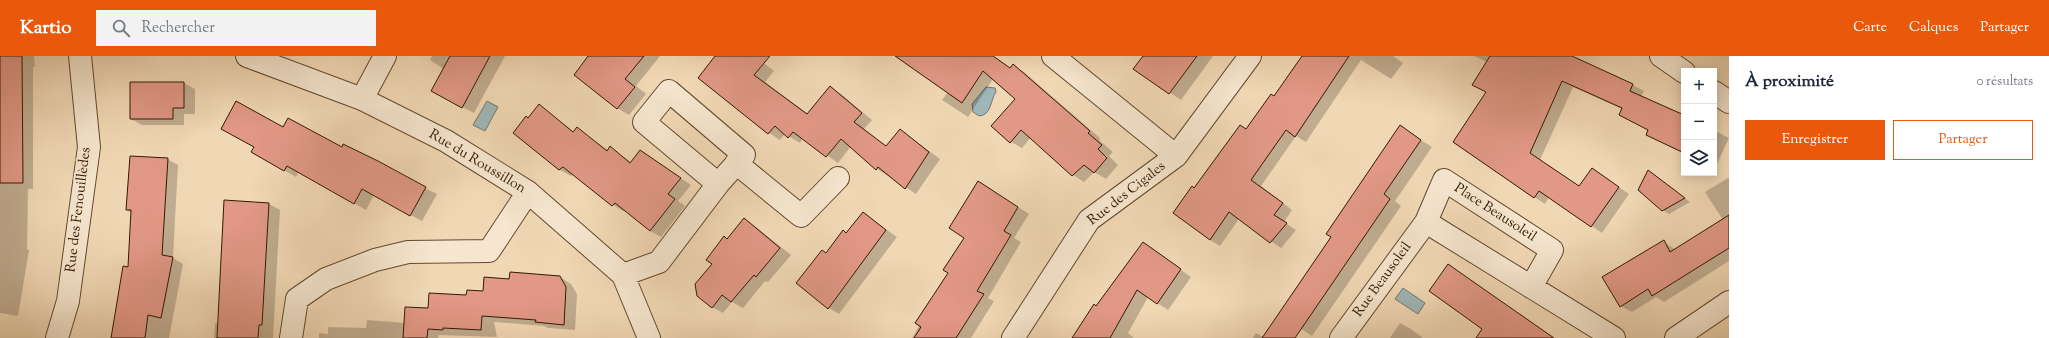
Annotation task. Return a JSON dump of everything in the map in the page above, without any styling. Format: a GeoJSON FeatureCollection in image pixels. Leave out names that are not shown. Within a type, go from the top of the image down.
{"type":"FeatureCollection","features":[{"type":"Feature","properties":{"kind":"street","name":"Rue des Fenouillèdes"},"geometry":{"type":"LineString","coordinates":[[57,338],[68,301],[89,147],[80,56]]}},
{"type":"Feature","properties":{"kind":"street","name":"Rue du Roussillon"},"geometry":{"type":"LineString","coordinates":[[247,56],[362,99],[446,141],[528,192],[623,275],[649,338]]}},
{"type":"Feature","properties":{"kind":"street"},"geometry":{"type":"LineString","coordinates":[[362,99],[385,56]]}},
{"type":"Feature","properties":{"kind":"street"},"geometry":{"type":"LineString","coordinates":[[1053,56],[1176,156]]}},
{"type":"Feature","properties":{"kind":"street","name":"Rue des Cigales"},"geometry":{"type":"LineString","coordinates":[[1013,338],[1089,220],[1176,156],[1250,56]]}},
{"type":"Feature","properties":{"kind":"street"},"geometry":{"type":"LineString","coordinates":[[1661,56],[1681,70]]}},
{"type":"Feature","properties":{"kind":"street"},"geometry":{"type":"LineString","coordinates":[[623,275],[658,262],[718,184],[744,155],[669,91],[644,122],[718,184]]}},
{"type":"Feature","properties":{"kind":"street"},"geometry":{"type":"LineString","coordinates":[[1717,94],[1729,102]]}},
{"type":"Feature","properties":{"kind":"street"},"geometry":{"type":"LineString","coordinates":[[736,163],[801,216],[838,178]]}},
{"type":"Feature","properties":{"kind":"street","name":"Place Beausoleil"},"geometry":{"type":"LineString","coordinates":[[1426,222],[1444,180],[1552,250],[1531,287]]}},
{"type":"Feature","properties":{"kind":"street"},"geometry":{"type":"LineString","coordinates":[[291,338],[297,299],[326,279],[374,260],[408,252],[489,251],[528,192]]}},
{"type":"Feature","properties":{"kind":"street"},"geometry":{"type":"LineString","coordinates":[[1426,222],[1614,338]]}},
{"type":"Feature","properties":{"kind":"street","name":"Rue Beausoleil"},"geometry":{"type":"LineString","coordinates":[[1341,338],[1426,222]]}},
{"type":"Feature","properties":{"kind":"street"},"geometry":{"type":"LineString","coordinates":[[1676,338],[1729,302]]}},
{"type":"Feature","properties":{"kind":"water"},"geometry":{"type":"Polygon","coordinates":[[[986,87],[995,88],[996,92],[989,110],[983,115],[979,116],[973,112],[972,104],[986,87]]]}},
{"type":"Feature","properties":{"kind":"water"},"geometry":{"type":"Polygon","coordinates":[[[487,101],[498,107],[485,131],[473,125],[487,101]]]}},
{"type":"Feature","properties":{"kind":"water"},"geometry":{"type":"Polygon","coordinates":[[[1403,288],[1425,303],[1418,314],[1395,299],[1403,288]]]}},
{"type":"Feature","properties":{"kind":"building"},"geometry":{"type":"Polygon","coordinates":[[[0,56],[22,56],[23,183],[0,183],[0,56]]]}},
{"type":"Feature","properties":{"kind":"building"},"geometry":{"type":"Polygon","coordinates":[[[450,56],[490,56],[462,108],[431,91],[450,56]]]}},
{"type":"Feature","properties":{"kind":"building"},"geometry":{"type":"Polygon","coordinates":[[[588,56],[644,56],[625,79],[635,87],[617,109],[574,75],[588,56]]]}},
{"type":"Feature","properties":{"kind":"building"},"geometry":{"type":"Polygon","coordinates":[[[715,56],[770,56],[754,75],[807,114],[830,86],[862,113],[854,122],[886,146],[900,129],[929,152],[905,189],[878,167],[876,170],[841,139],[826,157],[793,132],[788,138],[775,126],[768,134],[698,78],[715,56]]]}},
{"type":"Feature","properties":{"kind":"building"},"geometry":{"type":"Polygon","coordinates":[[[895,56],[993,56],[1010,68],[1013,64],[1090,131],[1088,133],[1102,145],[1098,149],[1107,158],[1094,173],[1084,165],[1072,176],[1021,130],[1010,143],[991,126],[1015,99],[983,71],[962,103],[895,56]]]}},
{"type":"Feature","properties":{"kind":"building"},"geometry":{"type":"Polygon","coordinates":[[[1143,56],[1197,56],[1169,94],[1133,69],[1143,56]]]}},
{"type":"Feature","properties":{"kind":"building"},"geometry":{"type":"Polygon","coordinates":[[[1302,56],[1349,56],[1295,137],[1286,130],[1251,180],[1283,203],[1274,215],[1287,223],[1270,243],[1229,212],[1210,240],[1173,213],[1192,186],[1194,188],[1240,125],[1246,129],[1271,94],[1274,96],[1302,56]]]}},
{"type":"Feature","properties":{"kind":"building"},"geometry":{"type":"Polygon","coordinates":[[[1490,56],[1572,56],[1633,84],[1630,91],[1681,114],[1681,152],[1646,135],[1648,130],[1619,115],[1622,108],[1562,81],[1530,153],[1579,186],[1592,168],[1619,187],[1591,227],[1539,191],[1534,198],[1453,142],[1486,92],[1472,85],[1490,56]]]}},
{"type":"Feature","properties":{"kind":"building"},"geometry":{"type":"Polygon","coordinates":[[[130,82],[184,82],[184,108],[173,108],[173,119],[130,119],[130,82]]]}},
{"type":"Feature","properties":{"kind":"building"},"geometry":{"type":"Polygon","coordinates":[[[236,101],[283,127],[288,118],[342,147],[343,144],[378,161],[426,187],[410,216],[362,189],[354,204],[287,166],[284,171],[251,152],[254,147],[221,129],[236,101]]]}},
{"type":"Feature","properties":{"kind":"building"},"geometry":{"type":"Polygon","coordinates":[[[539,104],[573,132],[577,127],[607,151],[610,146],[630,163],[640,150],[681,178],[668,194],[675,199],[650,231],[615,203],[612,206],[563,167],[559,170],[513,133],[526,116],[528,118],[539,104]]]}},
{"type":"Feature","properties":{"kind":"building"},"geometry":{"type":"Polygon","coordinates":[[[1400,125],[1421,140],[1384,194],[1390,199],[1295,338],[1262,338],[1331,237],[1326,234],[1400,125]]]}},
{"type":"Feature","properties":{"kind":"building"},"geometry":{"type":"Polygon","coordinates":[[[130,156],[168,158],[162,255],[173,257],[161,318],[148,315],[145,338],[111,338],[123,266],[128,267],[131,210],[126,210],[130,156]]]}},
{"type":"Feature","properties":{"kind":"building"},"geometry":{"type":"Polygon","coordinates":[[[1648,170],[1685,198],[1662,211],[1638,190],[1648,170]]]}},
{"type":"Feature","properties":{"kind":"building"},"geometry":{"type":"Polygon","coordinates":[[[978,181],[1018,207],[1004,231],[1011,235],[977,291],[984,294],[956,338],[914,338],[921,327],[915,323],[948,273],[943,270],[964,238],[949,228],[978,181]]]}},
{"type":"Feature","properties":{"kind":"building"},"geometry":{"type":"Polygon","coordinates":[[[224,200],[269,203],[262,325],[259,325],[258,338],[217,338],[224,200]]]}},
{"type":"Feature","properties":{"kind":"building"},"geometry":{"type":"Polygon","coordinates":[[[863,212],[886,230],[828,309],[796,283],[822,250],[826,253],[843,230],[846,233],[863,212]]]}},
{"type":"Feature","properties":{"kind":"building"},"geometry":{"type":"Polygon","coordinates":[[[1729,215],[1729,248],[1652,296],[1648,289],[1620,307],[1602,277],[1664,240],[1670,252],[1729,215]]]}},
{"type":"Feature","properties":{"kind":"building"},"geometry":{"type":"Polygon","coordinates":[[[744,218],[780,248],[756,277],[754,275],[731,302],[722,295],[712,308],[697,296],[695,284],[712,264],[706,260],[724,236],[727,239],[744,218]]]}},
{"type":"Feature","properties":{"kind":"building"},"geometry":{"type":"Polygon","coordinates":[[[1143,242],[1181,269],[1157,304],[1137,290],[1110,338],[1072,338],[1094,304],[1096,306],[1143,242]]]}},
{"type":"Feature","properties":{"kind":"building"},"geometry":{"type":"Polygon","coordinates":[[[1448,264],[1554,338],[1476,338],[1482,329],[1429,291],[1448,264]]]}},
{"type":"Feature","properties":{"kind":"building"},"geometry":{"type":"Polygon","coordinates":[[[510,272],[560,276],[566,287],[564,325],[535,322],[536,320],[482,316],[481,330],[443,328],[443,330],[428,329],[427,338],[403,338],[405,307],[428,308],[429,293],[466,295],[467,290],[483,291],[484,277],[509,279],[510,272]]]}}]}
